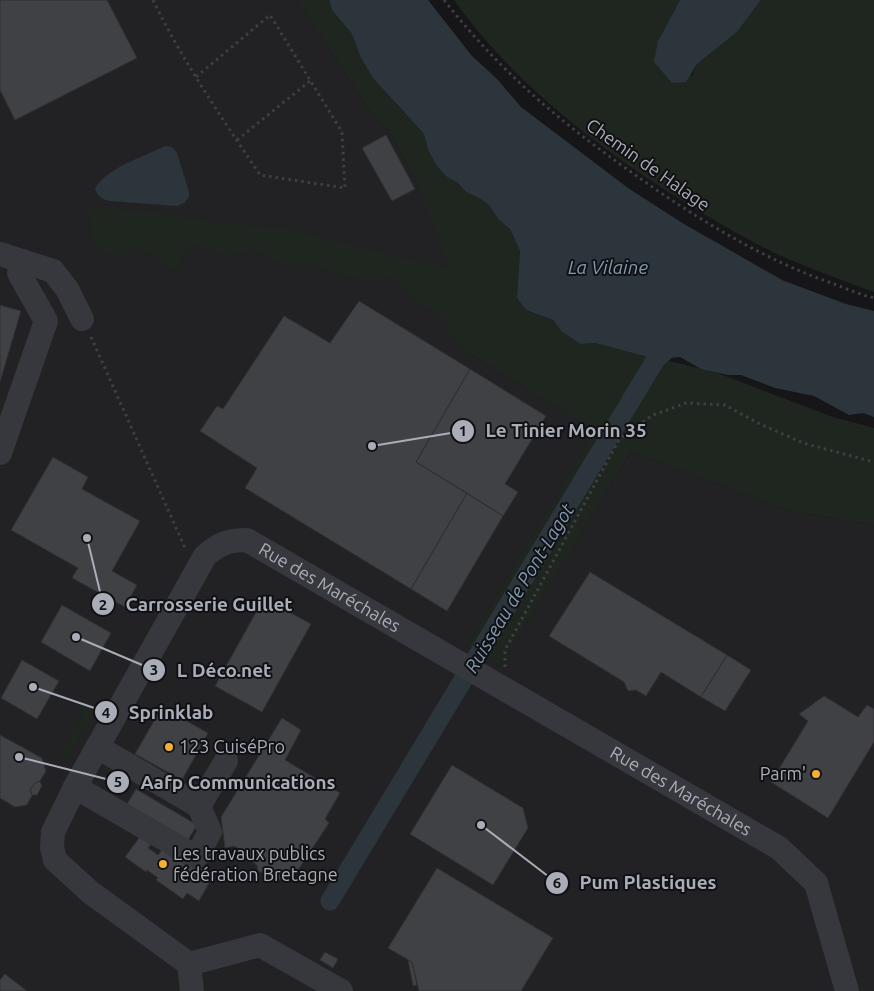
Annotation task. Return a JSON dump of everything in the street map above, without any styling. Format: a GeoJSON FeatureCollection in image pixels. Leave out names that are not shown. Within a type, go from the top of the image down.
{"type":"FeatureCollection","features":[{"type":"Feature","properties":{"kind":"street"},"geometry":{"type":"LineString","coordinates":[[11,258],[53,272],[67,289],[82,319]]}},
{"type":"Feature","properties":{"kind":"street"},"geometry":{"type":"LineString","coordinates":[[0,453],[46,321],[11,258]]}},
{"type":"Feature","properties":{"kind":"street","name":"Rue des Maréchales"},"geometry":{"type":"LineString","coordinates":[[189,964],[90,892],[55,860],[52,847],[53,832],[97,747],[205,556],[220,544],[232,540],[248,540],[778,848],[816,883],[847,991]]}},
{"type":"Feature","properties":{"kind":"street"},"geometry":{"type":"LineString","coordinates":[[76,787],[196,857],[210,832],[199,806],[97,747]]}},
{"type":"Feature","properties":{"kind":"street"},"geometry":{"type":"LineString","coordinates":[[199,806],[226,761]]}},
{"type":"Feature","properties":{"kind":"street"},"geometry":{"type":"LineString","coordinates":[[192,991],[189,964],[260,945],[341,991]]}},
{"type":"Feature","properties":{"kind":"path"},"geometry":{"type":"LineString","coordinates":[[153,0],[173,41],[196,77],[260,175],[345,188],[342,132],[270,16],[196,77]]}},
{"type":"Feature","properties":{"kind":"path","name":"Chemin de Halage"},"geometry":{"type":"LineString","coordinates":[[444,0],[470,32],[508,73],[547,110],[594,147],[692,214],[745,246],[804,274],[874,298]]}},
{"type":"Feature","properties":{"kind":"path"},"geometry":{"type":"LineString","coordinates":[[237,140],[310,81]]}},
{"type":"Feature","properties":{"kind":"path"},"geometry":{"type":"LineString","coordinates":[[498,685],[505,650],[620,438],[653,415],[686,403],[725,404],[760,424],[803,443],[874,462]]}},
{"type":"Feature","properties":{"kind":"shaded area"},"geometry":{"type":"Polygon","coordinates":[[[0,0],[297,0],[370,111],[392,136],[420,189],[463,281],[472,355],[597,431],[467,646],[500,664],[631,452],[790,511],[874,525],[874,991],[0,991],[0,0]]]}},
{"type":"Feature","properties":{"kind":"shaded area"},"geometry":{"type":"Polygon","coordinates":[[[297,0],[329,0],[332,10],[352,34],[360,56],[398,106],[424,134],[428,150],[447,177],[457,182],[466,192],[489,205],[498,219],[510,229],[520,251],[517,298],[526,310],[553,320],[562,332],[579,344],[595,343],[715,372],[830,416],[874,428],[874,525],[790,511],[631,452],[500,665],[467,646],[596,431],[472,355],[453,337],[439,316],[411,297],[392,277],[372,280],[343,276],[313,264],[281,265],[256,250],[226,256],[193,244],[172,271],[158,257],[135,248],[122,260],[94,248],[89,208],[156,212],[219,223],[292,229],[448,268],[420,189],[392,136],[370,111],[297,0]]]}},
{"type":"Feature","properties":{"kind":"shaded area"},"geometry":{"type":"Polygon","coordinates":[[[454,0],[680,0],[658,41],[692,76],[697,64],[737,32],[761,0],[874,0],[874,292],[806,267],[758,245],[702,213],[623,162],[548,103],[482,36],[454,0]]]}},
{"type":"Feature","properties":{"kind":"shaded area"},"geometry":{"type":"Polygon","coordinates":[[[75,703],[93,714],[67,760],[61,756],[83,714],[71,706],[75,703]]]}},
{"type":"Feature","properties":{"kind":"water","name":"La Vilaine"},"geometry":{"type":"Polygon","coordinates":[[[329,0],[428,0],[472,56],[497,79],[521,107],[628,188],[684,224],[782,280],[846,304],[874,311],[874,417],[863,413],[849,415],[814,396],[775,388],[741,375],[728,375],[701,369],[680,357],[656,359],[595,343],[580,344],[562,332],[553,320],[526,310],[517,298],[520,251],[510,229],[498,219],[489,205],[466,192],[457,182],[447,177],[437,166],[428,150],[424,134],[373,78],[360,56],[352,34],[332,10],[329,0]]]}},
{"type":"Feature","properties":{"kind":"water"},"geometry":{"type":"Polygon","coordinates":[[[680,0],[761,0],[737,32],[697,64],[686,82],[672,83],[654,62],[658,41],[680,0]]]}},
{"type":"Feature","properties":{"kind":"water"},"geometry":{"type":"Polygon","coordinates":[[[165,146],[172,147],[177,153],[189,192],[189,197],[184,203],[177,206],[110,201],[97,194],[95,189],[107,175],[165,146]]]}},
{"type":"Feature","properties":{"kind":"building"},"geometry":{"type":"Polygon","coordinates":[[[0,0],[107,0],[137,58],[15,120],[0,90],[0,0]]]}},
{"type":"Feature","properties":{"kind":"building"},"geometry":{"type":"Polygon","coordinates":[[[386,135],[415,189],[392,201],[362,148],[386,135]]]}},
{"type":"Feature","properties":{"kind":"building"},"geometry":{"type":"Polygon","coordinates":[[[359,301],[470,369],[416,462],[467,493],[411,589],[245,488],[257,468],[200,431],[217,406],[223,409],[284,316],[330,343],[359,301]]]}},
{"type":"Feature","properties":{"kind":"building"},"geometry":{"type":"Polygon","coordinates":[[[0,305],[21,311],[0,382],[0,305]]]}},
{"type":"Feature","properties":{"kind":"building"},"geometry":{"type":"Polygon","coordinates":[[[470,369],[546,416],[505,484],[518,492],[503,516],[416,462],[470,369]]]}},
{"type":"Feature","properties":{"kind":"building"},"geometry":{"type":"Polygon","coordinates":[[[53,457],[88,477],[82,489],[140,521],[112,571],[137,585],[125,607],[72,578],[78,568],[11,530],[53,457]]]}},
{"type":"Feature","properties":{"kind":"building"},"geometry":{"type":"Polygon","coordinates":[[[467,493],[503,516],[447,611],[411,589],[467,493]]]}},
{"type":"Feature","properties":{"kind":"building"},"geometry":{"type":"Polygon","coordinates":[[[590,572],[727,655],[701,697],[661,672],[646,696],[636,690],[628,691],[624,682],[549,636],[590,572]]]}},
{"type":"Feature","properties":{"kind":"building"},"geometry":{"type":"Polygon","coordinates":[[[264,598],[311,624],[262,712],[215,686],[264,598]]]}},
{"type":"Feature","properties":{"kind":"building"},"geometry":{"type":"Polygon","coordinates":[[[62,605],[111,633],[90,671],[41,642],[62,605]]]}},
{"type":"Feature","properties":{"kind":"building"},"geometry":{"type":"Polygon","coordinates":[[[727,655],[751,670],[725,711],[701,697],[727,655]]]}},
{"type":"Feature","properties":{"kind":"building"},"geometry":{"type":"Polygon","coordinates":[[[22,660],[59,681],[37,719],[1,698],[22,660]]]}},
{"type":"Feature","properties":{"kind":"building"},"geometry":{"type":"Polygon","coordinates":[[[824,696],[858,717],[867,705],[874,709],[874,742],[828,818],[771,782],[808,721],[799,714],[824,696]]]}},
{"type":"Feature","properties":{"kind":"building"},"geometry":{"type":"Polygon","coordinates":[[[162,707],[208,733],[182,780],[135,754],[162,707]]]}},
{"type":"Feature","properties":{"kind":"building"},"geometry":{"type":"Polygon","coordinates":[[[282,718],[301,730],[285,760],[340,793],[325,819],[329,823],[291,881],[281,880],[270,874],[258,871],[257,865],[245,857],[245,852],[234,846],[225,848],[221,817],[282,718]]]}},
{"type":"Feature","properties":{"kind":"building"},"geometry":{"type":"Polygon","coordinates":[[[0,735],[42,758],[46,771],[40,781],[35,783],[30,790],[32,795],[27,805],[15,807],[0,798],[0,735]]]}},
{"type":"Feature","properties":{"kind":"building"},"geometry":{"type":"Polygon","coordinates":[[[452,765],[523,808],[528,828],[493,885],[410,834],[452,765]]]}},
{"type":"Feature","properties":{"kind":"building"},"geometry":{"type":"Polygon","coordinates":[[[40,781],[42,786],[37,795],[32,795],[30,790],[35,783],[40,781]]]}},
{"type":"Feature","properties":{"kind":"building"},"geometry":{"type":"Polygon","coordinates":[[[136,789],[197,825],[185,845],[124,809],[136,789]]]}},
{"type":"Feature","properties":{"kind":"building","name":"Les travaux publics fédération Bretagne"},"geometry":{"type":"Polygon","coordinates":[[[141,835],[153,842],[148,848],[158,855],[164,847],[208,872],[209,883],[199,901],[187,893],[183,899],[156,880],[158,878],[147,870],[146,872],[125,857],[141,835]]]}},
{"type":"Feature","properties":{"kind":"building"},"geometry":{"type":"Polygon","coordinates":[[[437,868],[553,938],[521,991],[419,991],[412,962],[388,948],[437,868]]]}},
{"type":"Feature","properties":{"kind":"building"},"geometry":{"type":"Polygon","coordinates":[[[325,952],[338,959],[333,968],[320,960],[325,952]]]}},
{"type":"Feature","properties":{"kind":"building"},"geometry":{"type":"Polygon","coordinates":[[[408,960],[412,962],[417,985],[413,986],[408,960]]]}},
{"type":"Feature","properties":{"kind":"building"},"geometry":{"type":"Polygon","coordinates":[[[5,974],[27,991],[0,991],[0,980],[5,974]]]}},
{"type":"Feature","properties":{"kind":"waterway","name":"Ruisseau de Pont-Lagot"},"geometry":{"type":"LineString","coordinates":[[330,901],[656,359],[676,342]]}},
{"type":"Feature","properties":{"kind":"place","name":"Le Tinier Morin 35"},"geometry":{"type":"Point","coordinates":[372,446]}},
{"type":"Feature","properties":{"kind":"place","name":"Carrosserie Guillet"},"geometry":{"type":"Point","coordinates":[87,538]}},
{"type":"Feature","properties":{"kind":"place","name":"L Déco.net"},"geometry":{"type":"Point","coordinates":[76,637]}},
{"type":"Feature","properties":{"kind":"place","name":"Sprinklab"},"geometry":{"type":"Point","coordinates":[33,687]}},
{"type":"Feature","properties":{"kind":"place","name":"123 CuiséPro"},"geometry":{"type":"Point","coordinates":[169,747]}},
{"type":"Feature","properties":{"kind":"place","name":"Aafp Communications"},"geometry":{"type":"Point","coordinates":[19,757]}},
{"type":"Feature","properties":{"kind":"place","name":"Parm'"},"geometry":{"type":"Point","coordinates":[816,774]}},
{"type":"Feature","properties":{"kind":"place","name":"Pum Plastiques"},"geometry":{"type":"Point","coordinates":[481,825]}},
{"type":"Feature","properties":{"kind":"place","name":"Les travaux publics fédération Bretagne"},"geometry":{"type":"Point","coordinates":[163,864]}}]}
